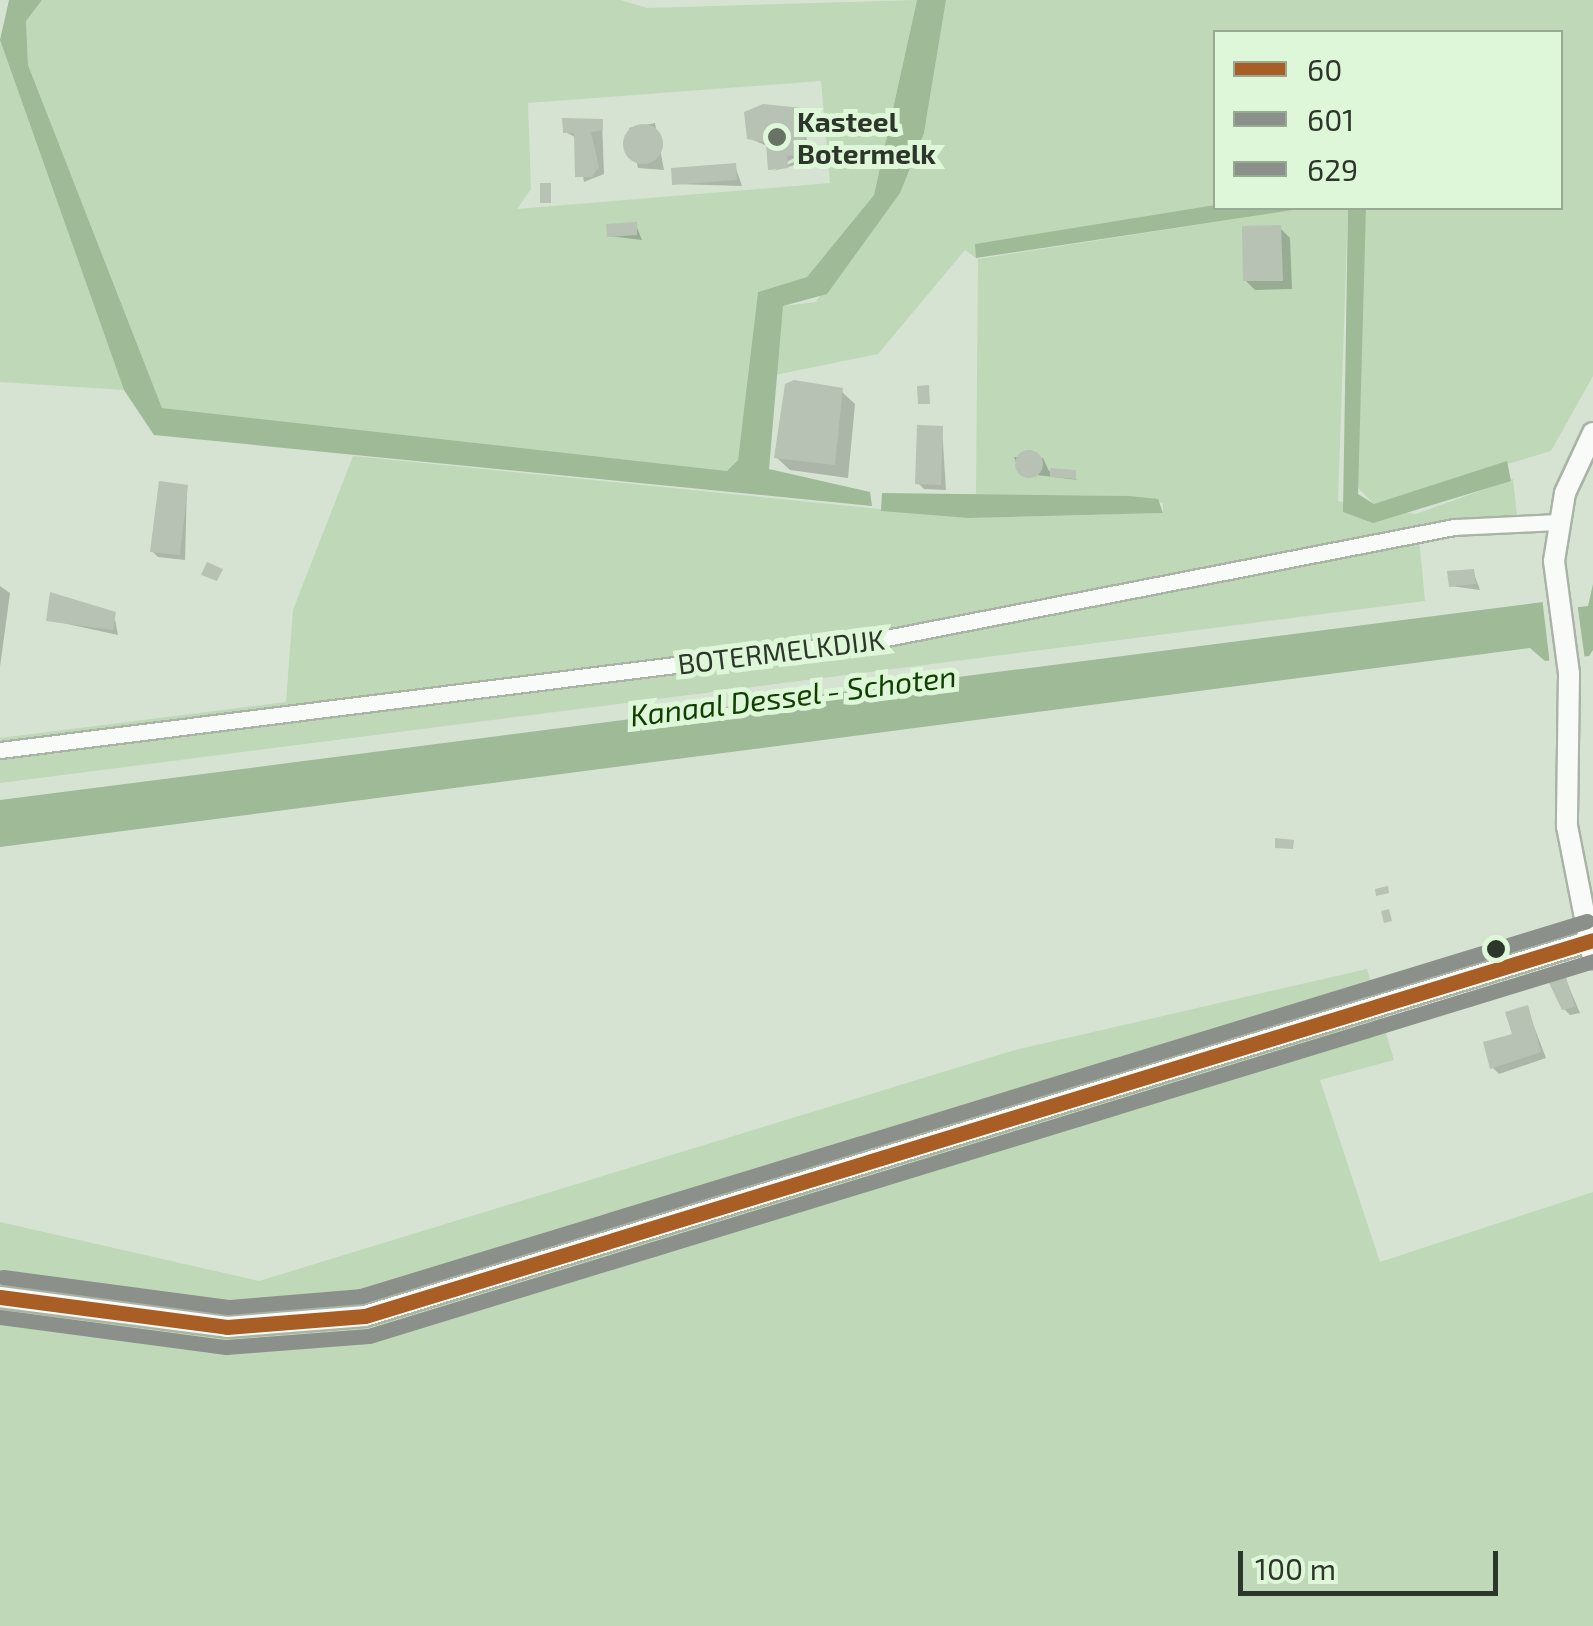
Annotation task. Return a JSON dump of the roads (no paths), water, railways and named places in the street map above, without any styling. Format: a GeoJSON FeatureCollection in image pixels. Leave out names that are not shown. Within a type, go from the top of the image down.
{"type":"FeatureCollection","features":[{"type":"Feature","properties":{"kind":"main road"},"geometry":{"type":"LineString","coordinates":[[0,1297],[227,1327],[365,1316],[1591,946],[1568,826],[1568,668],[1557,580],[1556,522],[1593,433]]}},
{"type":"Feature","properties":{"kind":"street","name":"BOTERMELKDIJK"},"geometry":{"type":"LineString","coordinates":[[0,750],[881,639],[1454,527],[1556,522]]}},
{"type":"Feature","properties":{"kind":"place","name":"Kasteel Botermelk"},"geometry":{"type":"Point","coordinates":[777,137]}},
{"type":"Feature","properties":{"kind":"water label","name":"Kanaal Dessel - Schoten"},"geometry":{"type":"Point","coordinates":[793,695]}}]}
